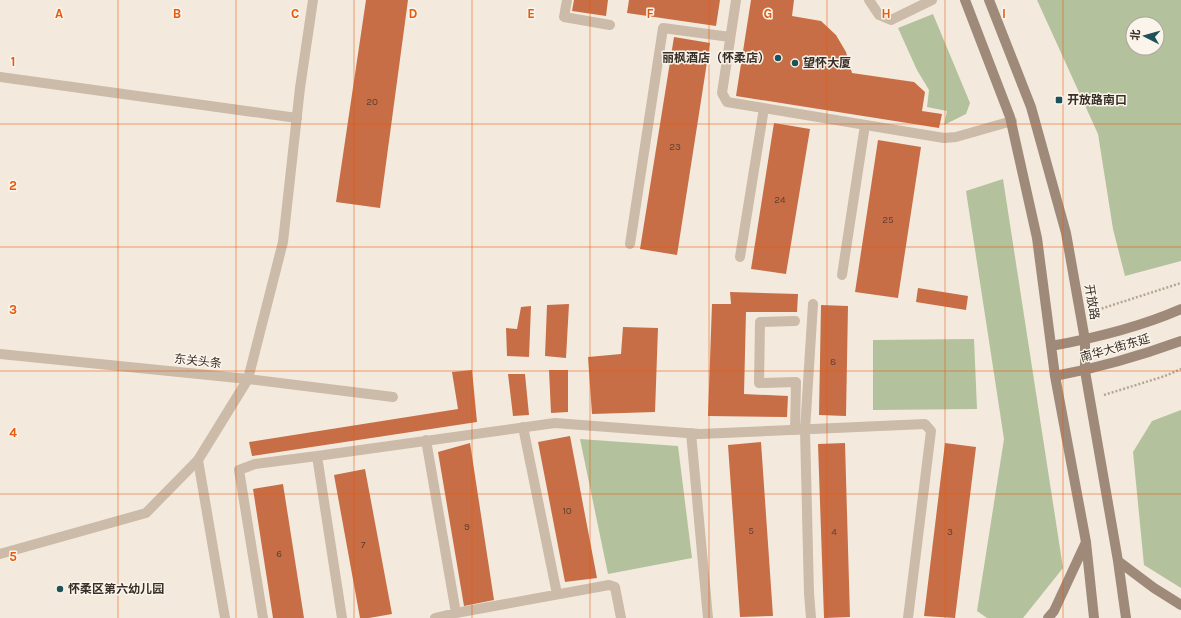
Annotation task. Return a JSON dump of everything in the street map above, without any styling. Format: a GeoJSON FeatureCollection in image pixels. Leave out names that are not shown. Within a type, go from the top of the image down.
{"type":"FeatureCollection","features":[{"type":"Feature","properties":{"kind":"main road"},"geometry":{"type":"LineString","coordinates":[[965,0],[1012,121],[1037,238],[1055,376],[1086,542],[1094,618]]}},
{"type":"Feature","properties":{"kind":"main road","name":"开放路"},"geometry":{"type":"LineString","coordinates":[[989,0],[1031,107],[1066,233],[1085,340],[1085,371],[1118,561],[1126,618]]}},
{"type":"Feature","properties":{"kind":"main road","name":"南华大街东延"},"geometry":{"type":"LineString","coordinates":[[1051,346],[1085,340],[1159,318],[1181,309]]}},
{"type":"Feature","properties":{"kind":"main road","name":"南华大街东延"},"geometry":{"type":"LineString","coordinates":[[1055,376],[1085,371],[1144,354],[1181,341]]}},
{"type":"Feature","properties":{"kind":"main road"},"geometry":{"type":"LineString","coordinates":[[1048,618],[1054,611],[1086,542]]}},
{"type":"Feature","properties":{"kind":"main road"},"geometry":{"type":"LineString","coordinates":[[1118,561],[1154,588],[1181,605]]}},
{"type":"Feature","properties":{"kind":"street"},"geometry":{"type":"LineString","coordinates":[[0,554],[146,513],[198,460],[248,379],[283,242],[297,118],[313,0]]}},
{"type":"Feature","properties":{"kind":"street"},"geometry":{"type":"LineString","coordinates":[[567,0],[564,17],[610,24]]}},
{"type":"Feature","properties":{"kind":"street"},"geometry":{"type":"LineString","coordinates":[[736,0],[722,93],[727,102],[944,138],[956,138],[1012,121]]}},
{"type":"Feature","properties":{"kind":"street"},"geometry":{"type":"LineString","coordinates":[[869,0],[880,15],[891,20],[932,0]]}},
{"type":"Feature","properties":{"kind":"street"},"geometry":{"type":"LineString","coordinates":[[630,244],[663,28],[730,37]]}},
{"type":"Feature","properties":{"kind":"street"},"geometry":{"type":"LineString","coordinates":[[0,77],[297,118]]}},
{"type":"Feature","properties":{"kind":"street"},"geometry":{"type":"LineString","coordinates":[[740,257],[764,108]]}},
{"type":"Feature","properties":{"kind":"street"},"geometry":{"type":"LineString","coordinates":[[842,275],[866,125]]}},
{"type":"Feature","properties":{"kind":"street"},"geometry":{"type":"LineString","coordinates":[[800,430],[812,304]]}},
{"type":"Feature","properties":{"kind":"street"},"geometry":{"type":"LineString","coordinates":[[795,321],[760,322],[759,383],[796,382],[811,618]]}},
{"type":"Feature","properties":{"kind":"street","name":"东关头条"},"geometry":{"type":"LineString","coordinates":[[0,354],[248,379],[393,397]]}},
{"type":"Feature","properties":{"kind":"street"},"geometry":{"type":"LineString","coordinates":[[262,618],[239,470],[255,464],[555,423],[691,433],[925,424],[931,431],[908,618]]}},
{"type":"Feature","properties":{"kind":"street"},"geometry":{"type":"LineString","coordinates":[[523,427],[556,594]]}},
{"type":"Feature","properties":{"kind":"street"},"geometry":{"type":"LineString","coordinates":[[691,433],[708,618]]}},
{"type":"Feature","properties":{"kind":"street"},"geometry":{"type":"LineString","coordinates":[[426,440],[456,613]]}},
{"type":"Feature","properties":{"kind":"street"},"geometry":{"type":"LineString","coordinates":[[317,456],[342,618]]}},
{"type":"Feature","properties":{"kind":"street"},"geometry":{"type":"LineString","coordinates":[[198,460],[224,618]]}},
{"type":"Feature","properties":{"kind":"street"},"geometry":{"type":"LineString","coordinates":[[435,618],[609,585],[615,587],[622,618]]}},
{"type":"Feature","properties":{"kind":"path"},"geometry":{"type":"LineString","coordinates":[[1081,315],[1181,283]]}},
{"type":"Feature","properties":{"kind":"path"},"geometry":{"type":"LineString","coordinates":[[1090,399],[1165,376],[1181,369]]}},
{"type":"Feature","properties":{"kind":"green space"},"geometry":{"type":"Polygon","coordinates":[[[1037,0],[1181,0],[1181,261],[1125,276],[1113,229],[1098,134],[1037,0]]]}},
{"type":"Feature","properties":{"kind":"green space"},"geometry":{"type":"Polygon","coordinates":[[[933,14],[970,103],[966,114],[944,125],[947,111],[927,107],[929,90],[917,70],[898,28],[933,14]]]}},
{"type":"Feature","properties":{"kind":"green space"},"geometry":{"type":"Polygon","coordinates":[[[1003,179],[1063,568],[1023,618],[987,618],[977,611],[1004,439],[966,191],[1003,179]]]}},
{"type":"Feature","properties":{"kind":"green space"},"geometry":{"type":"Polygon","coordinates":[[[974,339],[977,409],[873,410],[873,340],[974,339]]]}},
{"type":"Feature","properties":{"kind":"green space"},"geometry":{"type":"Polygon","coordinates":[[[1181,410],[1181,588],[1144,565],[1133,452],[1152,421],[1181,410]]]}},
{"type":"Feature","properties":{"kind":"green space"},"geometry":{"type":"Polygon","coordinates":[[[580,439],[678,446],[692,558],[608,574],[580,439]]]}},
{"type":"Feature","properties":{"kind":"building"},"geometry":{"type":"Polygon","coordinates":[[[366,0],[408,0],[380,208],[336,202],[366,0]]]}},
{"type":"Feature","properties":{"kind":"building"},"geometry":{"type":"Polygon","coordinates":[[[574,0],[608,0],[606,16],[572,11],[574,0]]]}},
{"type":"Feature","properties":{"kind":"building"},"geometry":{"type":"Polygon","coordinates":[[[629,0],[720,0],[716,26],[627,13],[629,0]]]}},
{"type":"Feature","properties":{"kind":"building","name":"望怀大厦"},"geometry":{"type":"Polygon","coordinates":[[[751,0],[794,0],[792,16],[821,21],[836,35],[846,52],[852,73],[914,82],[925,92],[922,111],[942,114],[939,128],[736,96],[751,0]]]}},
{"type":"Feature","properties":{"kind":"building"},"geometry":{"type":"Polygon","coordinates":[[[674,37],[710,43],[677,255],[640,249],[674,37]]]}},
{"type":"Feature","properties":{"kind":"building"},"geometry":{"type":"Polygon","coordinates":[[[774,123],[810,129],[786,274],[751,269],[774,123]]]}},
{"type":"Feature","properties":{"kind":"building"},"geometry":{"type":"Polygon","coordinates":[[[878,140],[921,147],[898,298],[855,292],[878,140]]]}},
{"type":"Feature","properties":{"kind":"building"},"geometry":{"type":"Polygon","coordinates":[[[918,288],[968,296],[966,310],[916,302],[918,288]]]}},
{"type":"Feature","properties":{"kind":"building"},"geometry":{"type":"Polygon","coordinates":[[[730,292],[798,294],[797,312],[746,312],[744,394],[788,396],[787,417],[708,416],[712,304],[731,304],[730,292]]]}},
{"type":"Feature","properties":{"kind":"building"},"geometry":{"type":"Polygon","coordinates":[[[569,304],[566,358],[545,356],[547,305],[569,304]]]}},
{"type":"Feature","properties":{"kind":"building"},"geometry":{"type":"Polygon","coordinates":[[[821,305],[848,306],[846,416],[819,415],[821,305]]]}},
{"type":"Feature","properties":{"kind":"building"},"geometry":{"type":"Polygon","coordinates":[[[531,306],[529,357],[507,356],[506,328],[517,329],[521,307],[531,306]]]}},
{"type":"Feature","properties":{"kind":"building"},"geometry":{"type":"Polygon","coordinates":[[[623,327],[658,328],[655,412],[592,414],[588,357],[621,354],[623,327]]]}},
{"type":"Feature","properties":{"kind":"building"},"geometry":{"type":"Polygon","coordinates":[[[472,370],[477,422],[252,456],[249,442],[458,409],[452,372],[472,370]]]}},
{"type":"Feature","properties":{"kind":"building"},"geometry":{"type":"Polygon","coordinates":[[[549,370],[568,370],[568,412],[551,413],[549,370]]]}},
{"type":"Feature","properties":{"kind":"building"},"geometry":{"type":"Polygon","coordinates":[[[508,374],[525,374],[529,415],[513,416],[508,374]]]}},
{"type":"Feature","properties":{"kind":"building"},"geometry":{"type":"Polygon","coordinates":[[[570,436],[597,578],[565,582],[538,442],[570,436]]]}},
{"type":"Feature","properties":{"kind":"building"},"geometry":{"type":"Polygon","coordinates":[[[761,442],[773,616],[740,617],[728,445],[761,442]]]}},
{"type":"Feature","properties":{"kind":"building"},"geometry":{"type":"Polygon","coordinates":[[[470,443],[494,600],[464,606],[438,452],[470,443]]]}},
{"type":"Feature","properties":{"kind":"building"},"geometry":{"type":"Polygon","coordinates":[[[845,443],[850,617],[824,618],[818,444],[845,443]]]}},
{"type":"Feature","properties":{"kind":"building"},"geometry":{"type":"Polygon","coordinates":[[[945,443],[976,447],[955,618],[924,616],[945,443]]]}},
{"type":"Feature","properties":{"kind":"building"},"geometry":{"type":"Polygon","coordinates":[[[365,469],[392,614],[360,618],[334,475],[365,469]]]}},
{"type":"Feature","properties":{"kind":"building"},"geometry":{"type":"Polygon","coordinates":[[[283,484],[304,618],[273,618],[253,489],[283,484]]]}},
{"type":"Feature","properties":{"kind":"place","name":"丽枫酒店（怀柔店）"},"geometry":{"type":"Point","coordinates":[778,58]}},
{"type":"Feature","properties":{"kind":"place","name":"望怀大厦"},"geometry":{"type":"Point","coordinates":[795,63]}},
{"type":"Feature","properties":{"kind":"place","name":"开放路南口"},"geometry":{"type":"Point","coordinates":[1059,100]}},
{"type":"Feature","properties":{"kind":"place","name":"怀柔区第六幼儿园"},"geometry":{"type":"Point","coordinates":[60,589]}}]}
